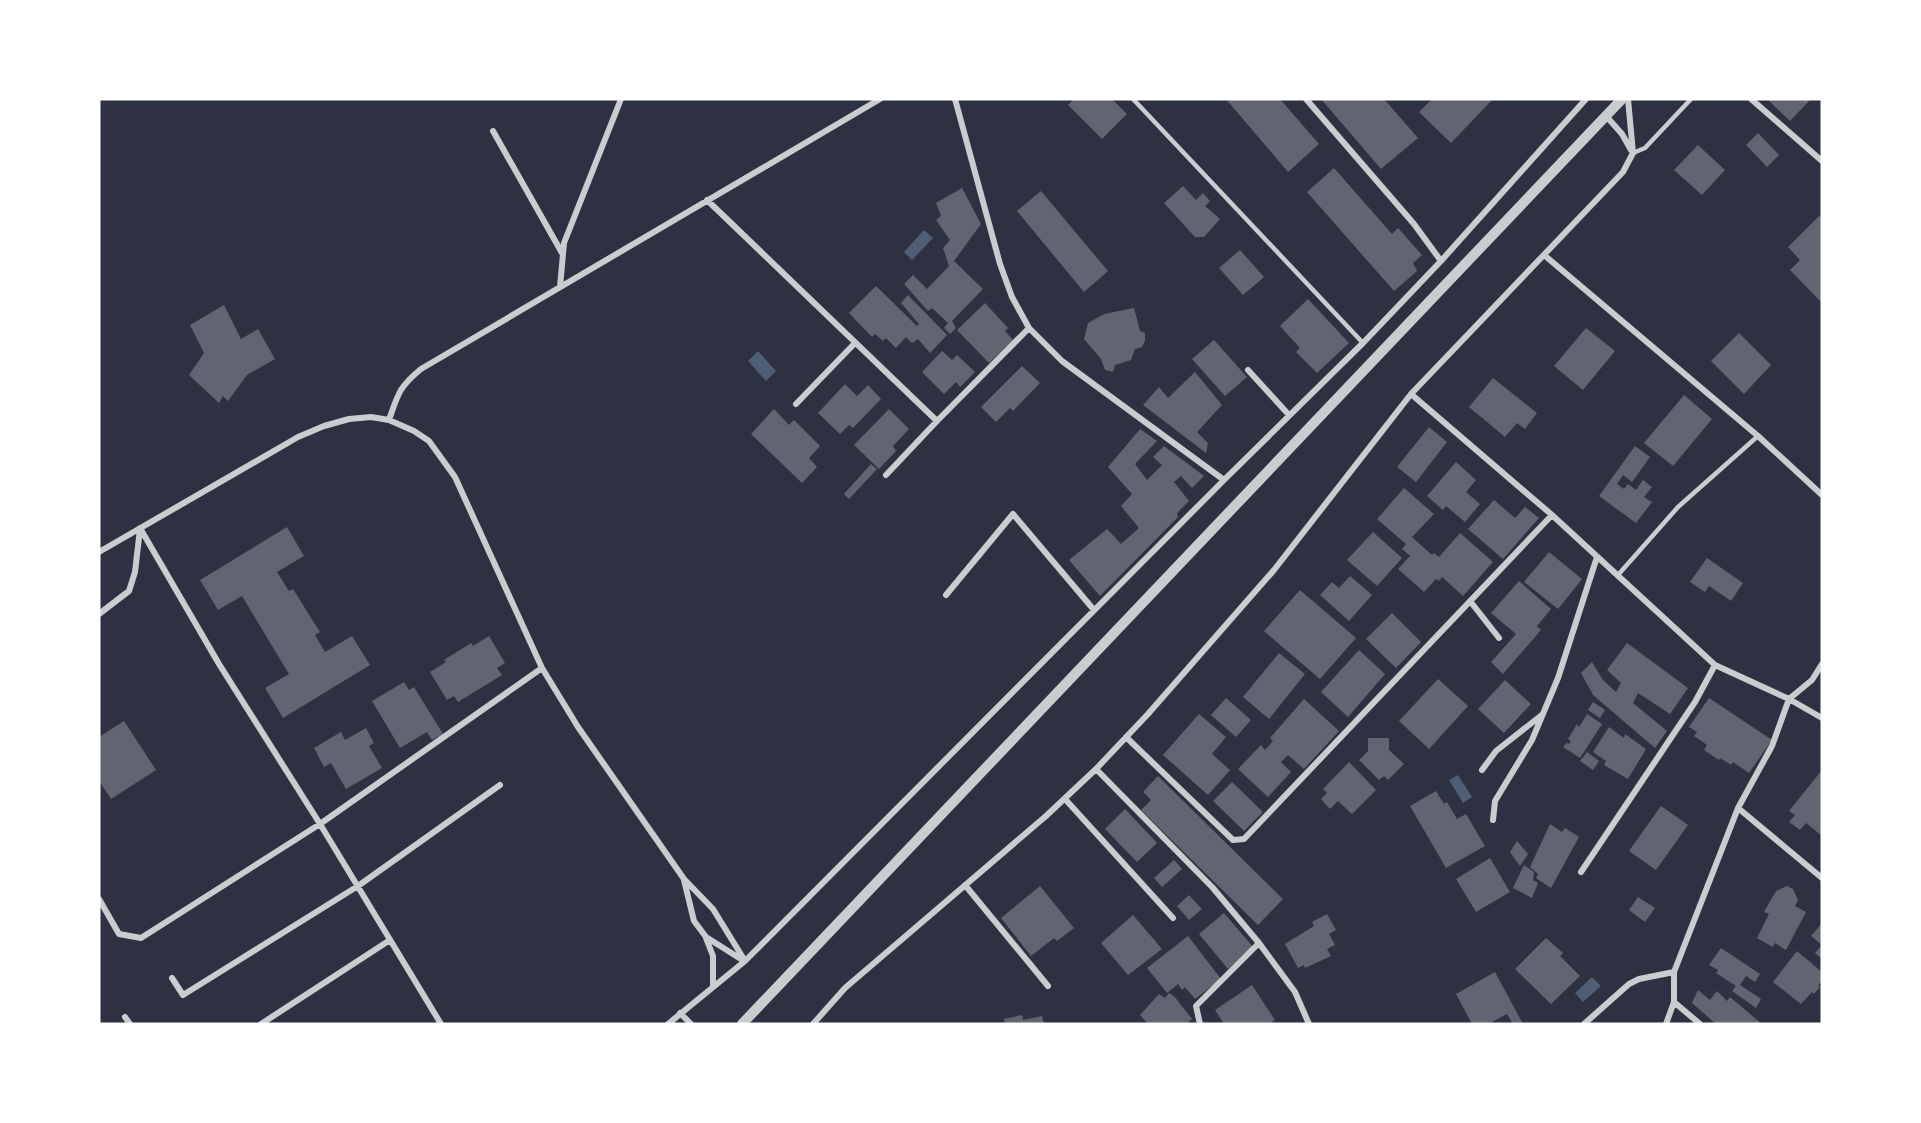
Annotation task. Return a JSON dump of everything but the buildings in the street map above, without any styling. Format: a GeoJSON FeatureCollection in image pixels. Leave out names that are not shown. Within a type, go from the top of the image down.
{"type":"FeatureCollection","features":[{"type":"Feature","properties":{"kind":"street"},"geometry":{"type":"LineString","coordinates":[[560,286],[564,243],[621,99]]}},
{"type":"Feature","properties":{"kind":"street"},"geometry":{"type":"LineString","coordinates":[[389,420],[404,383],[421,369],[880,99]]}},
{"type":"Feature","properties":{"kind":"street"},"geometry":{"type":"LineString","coordinates":[[955,99],[1000,264],[1012,297],[1029,328],[1062,361],[1224,480]]}},
{"type":"Feature","properties":{"kind":"street"},"geometry":{"type":"LineString","coordinates":[[1306,99],[1414,224],[1441,261]]}},
{"type":"Feature","properties":{"kind":"street"},"geometry":{"type":"LineString","coordinates":[[668,1024],[745,961],[1363,343],[1441,261],[1586,99]]}},
{"type":"Feature","properties":{"kind":"street"},"geometry":{"type":"LineString","coordinates":[[742,1024],[1622,99]]}},
{"type":"Feature","properties":{"kind":"street"},"geometry":{"type":"LineString","coordinates":[[813,1024],[844,988],[1065,799],[1096,769],[1274,570],[1411,394],[1623,172],[1633,153],[1628,99]]}},
{"type":"Feature","properties":{"kind":"street"},"geometry":{"type":"LineString","coordinates":[[1752,99],[1822,161]]}},
{"type":"Feature","properties":{"kind":"street"},"geometry":{"type":"LineString","coordinates":[[1606,116],[1633,153]]}},
{"type":"Feature","properties":{"kind":"street"},"geometry":{"type":"LineString","coordinates":[[493,131],[562,254]]}},
{"type":"Feature","properties":{"kind":"street"},"geometry":{"type":"LineString","coordinates":[[707,200],[937,421]]}},
{"type":"Feature","properties":{"kind":"street"},"geometry":{"type":"LineString","coordinates":[[1544,255],[1758,436],[1822,495]]}},
{"type":"Feature","properties":{"kind":"street"},"geometry":{"type":"LineString","coordinates":[[886,475],[1029,328]]}},
{"type":"Feature","properties":{"kind":"street"},"geometry":{"type":"LineString","coordinates":[[796,404],[855,343]]}},
{"type":"Feature","properties":{"kind":"street"},"geometry":{"type":"LineString","coordinates":[[1248,370],[1289,415]]}},
{"type":"Feature","properties":{"kind":"street"},"geometry":{"type":"LineString","coordinates":[[1411,394],[1552,515],[1715,665],[1790,699],[1822,718]]}},
{"type":"Feature","properties":{"kind":"street"},"geometry":{"type":"LineString","coordinates":[[99,552],[298,437],[324,426],[349,419],[371,417],[389,420],[414,430],[429,441],[455,477],[542,668],[578,727],[684,879],[713,909],[745,961]]}},
{"type":"Feature","properties":{"kind":"street"},"geometry":{"type":"LineString","coordinates":[[946,595],[1013,514],[1094,610]]}},
{"type":"Feature","properties":{"kind":"street"},"geometry":{"type":"LineString","coordinates":[[1126,737],[1233,840],[1241,841],[1552,515]]}},
{"type":"Feature","properties":{"kind":"street"},"geometry":{"type":"LineString","coordinates":[[99,614],[129,591],[135,572],[140,528]]}},
{"type":"Feature","properties":{"kind":"street"},"geometry":{"type":"LineString","coordinates":[[140,528],[219,664],[320,824],[440,1024]]}},
{"type":"Feature","properties":{"kind":"street"},"geometry":{"type":"LineString","coordinates":[[1492,820],[1495,801],[1532,740],[1544,714],[1597,557]]}},
{"type":"Feature","properties":{"kind":"street"},"geometry":{"type":"LineString","coordinates":[[1470,601],[1499,638]]}},
{"type":"Feature","properties":{"kind":"street"},"geometry":{"type":"LineString","coordinates":[[1666,1024],[1674,1002],[1674,972],[1738,808],[1772,746],[1790,699],[1812,680],[1822,664]]}},
{"type":"Feature","properties":{"kind":"street"},"geometry":{"type":"LineString","coordinates":[[1581,872],[1695,702],[1715,665]]}},
{"type":"Feature","properties":{"kind":"street"},"geometry":{"type":"LineString","coordinates":[[99,899],[119,934],[141,938],[320,824],[542,668]]}},
{"type":"Feature","properties":{"kind":"street"},"geometry":{"type":"LineString","coordinates":[[1482,770],[1496,751],[1544,714]]}},
{"type":"Feature","properties":{"kind":"street"},"geometry":{"type":"LineString","coordinates":[[1096,769],[1213,888],[1259,943],[1295,992],[1309,1024]]}},
{"type":"Feature","properties":{"kind":"street"},"geometry":{"type":"LineString","coordinates":[[172,978],[183,995],[358,886],[500,785]]}},
{"type":"Feature","properties":{"kind":"street"},"geometry":{"type":"LineString","coordinates":[[1065,799],[1173,918]]}},
{"type":"Feature","properties":{"kind":"street"},"geometry":{"type":"LineString","coordinates":[[1738,808],[1822,878]]}},
{"type":"Feature","properties":{"kind":"street"},"geometry":{"type":"LineString","coordinates":[[684,879],[694,921],[706,937],[713,956],[713,987]]}},
{"type":"Feature","properties":{"kind":"street"},"geometry":{"type":"LineString","coordinates":[[965,885],[1048,986]]}},
{"type":"Feature","properties":{"kind":"street"},"geometry":{"type":"LineString","coordinates":[[706,937],[745,961]]}},
{"type":"Feature","properties":{"kind":"street"},"geometry":{"type":"LineString","coordinates":[[261,1024],[390,940]]}},
{"type":"Feature","properties":{"kind":"street"},"geometry":{"type":"LineString","coordinates":[[1200,1024],[1196,1006],[1259,943]]}},
{"type":"Feature","properties":{"kind":"street"},"geometry":{"type":"LineString","coordinates":[[1584,1024],[1629,984],[1639,979],[1674,972]]}},
{"type":"Feature","properties":{"kind":"street"},"geometry":{"type":"LineString","coordinates":[[1674,1002],[1700,1024]]}},
{"type":"Feature","properties":{"kind":"street"},"geometry":{"type":"LineString","coordinates":[[680,1013],[691,1024]]}},
{"type":"Feature","properties":{"kind":"street"},"geometry":{"type":"LineString","coordinates":[[125,1017],[130,1024]]}},
{"type":"Feature","properties":{"kind":"lane"},"geometry":{"type":"LineString","coordinates":[[1132,99],[1363,343]]}},
{"type":"Feature","properties":{"kind":"lane"},"geometry":{"type":"LineString","coordinates":[[1633,153],[1645,148],[1691,99]]}},
{"type":"Feature","properties":{"kind":"lane"},"geometry":{"type":"LineString","coordinates":[[1618,575],[1678,507],[1758,436]]}},
{"type":"Feature","properties":{"kind":"water"},"geometry":{"type":"Polygon","coordinates":[[[924,230],[933,238],[912,260],[904,252],[924,230]]]}},
{"type":"Feature","properties":{"kind":"water"},"geometry":{"type":"Polygon","coordinates":[[[758,351],[776,371],[766,381],[748,361],[758,351]]]}},
{"type":"Feature","properties":{"kind":"water"},"geometry":{"type":"Polygon","coordinates":[[[1458,775],[1472,797],[1463,803],[1449,780],[1458,775]]]}},
{"type":"Feature","properties":{"kind":"water"},"geometry":{"type":"Polygon","coordinates":[[[1592,977],[1601,986],[1583,1002],[1575,993],[1592,977]]]}}]}
